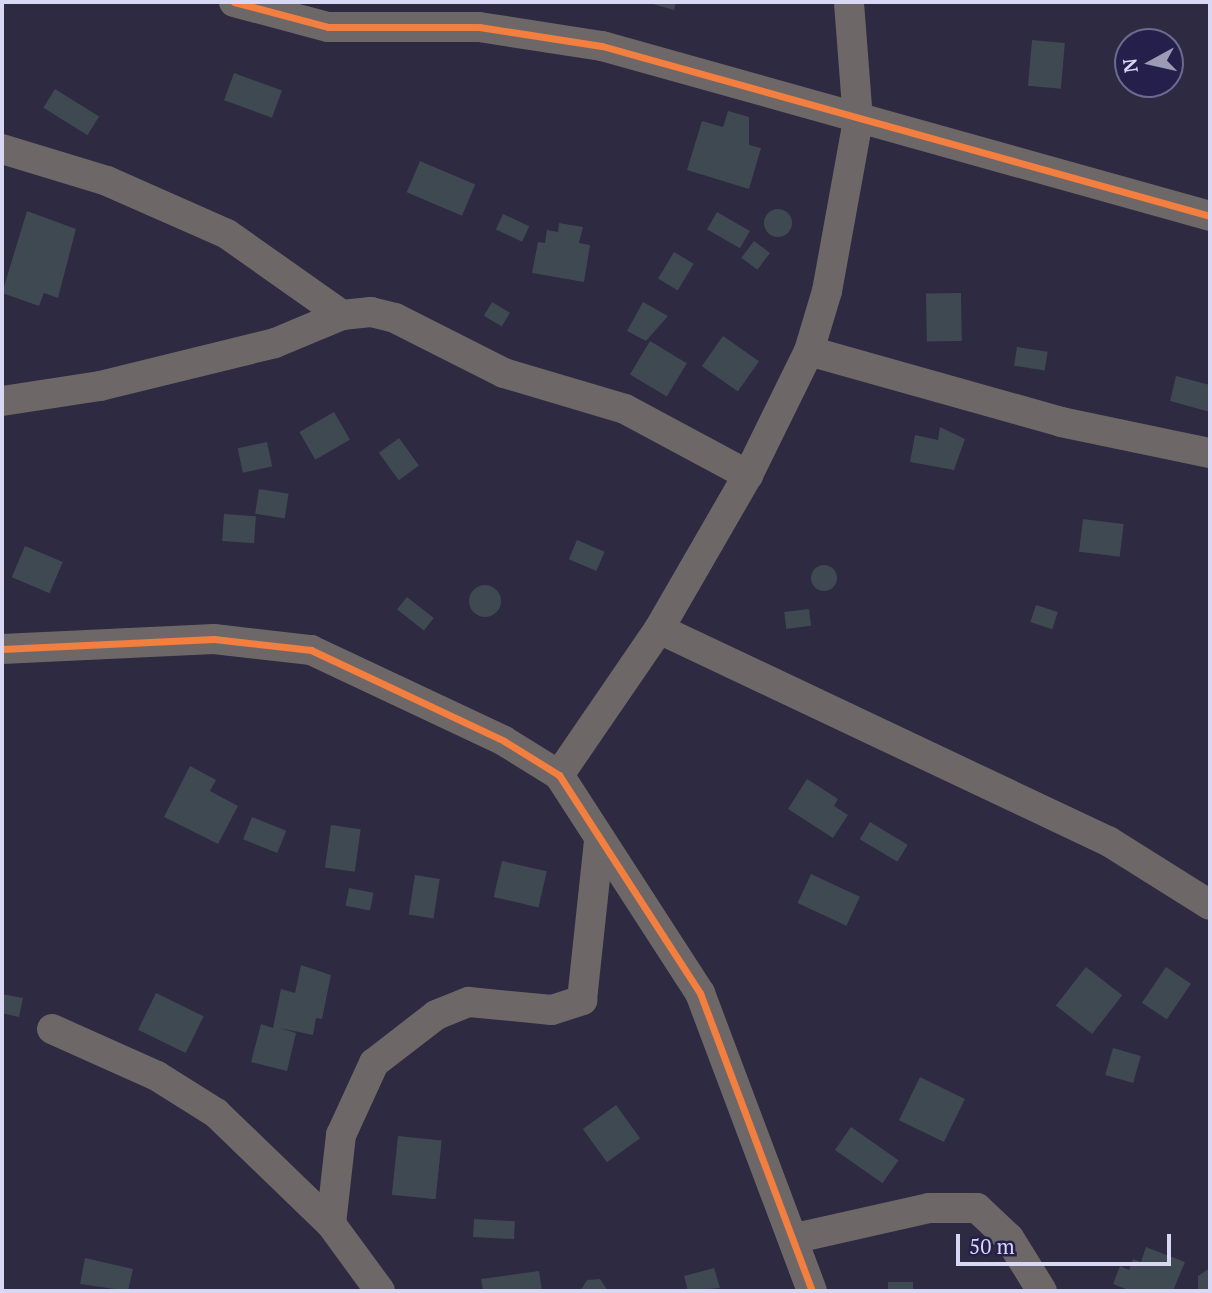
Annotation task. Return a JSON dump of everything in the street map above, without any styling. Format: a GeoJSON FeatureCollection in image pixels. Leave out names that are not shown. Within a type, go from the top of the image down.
{"type":"FeatureCollection","features":[{"type":"Feature","properties":{"kind":"street"},"geometry":{"type":"LineString","coordinates":[[234,2],[328,27],[479,27],[602,46],[858,120],[1210,216]]}},
{"type":"Feature","properties":{"kind":"street"},"geometry":{"type":"LineString","coordinates":[[559,775],[659,629],[748,475],[809,351],[827,291],[858,120],[849,2]]}},
{"type":"Feature","properties":{"kind":"street"},"geometry":{"type":"LineString","coordinates":[[2,149],[107,181],[227,234],[342,315]]}},
{"type":"Feature","properties":{"kind":"street"},"geometry":{"type":"LineString","coordinates":[[2,401],[100,386],[275,343],[342,315],[395,318],[504,373],[625,409],[748,475]]}},
{"type":"Feature","properties":{"kind":"street"},"geometry":{"type":"LineString","coordinates":[[809,351],[1061,422],[1210,453]]}},
{"type":"Feature","properties":{"kind":"street"},"geometry":{"type":"LineString","coordinates":[[659,629],[1108,841],[1210,905]]}},
{"type":"Feature","properties":{"kind":"street"},"geometry":{"type":"LineString","coordinates":[[2,649],[214,639],[311,649],[504,741],[559,775],[598,842],[700,992],[796,1238],[812,1291]]}},
{"type":"Feature","properties":{"kind":"street"},"geometry":{"type":"LineString","coordinates":[[331,1224],[341,1135],[374,1063],[436,1015],[469,1002],[552,1010],[582,999],[598,842]]}},
{"type":"Feature","properties":{"kind":"street"},"geometry":{"type":"LineString","coordinates":[[52,1029],[157,1076],[216,1113],[331,1224],[380,1291]]}},
{"type":"Feature","properties":{"kind":"street"},"geometry":{"type":"LineString","coordinates":[[796,1238],[929,1208],[977,1208],[1009,1238],[1042,1291]]}},
{"type":"Feature","properties":{"kind":"building"},"geometry":{"type":"Polygon","coordinates":[[[646,2],[676,2],[674,10],[646,2]]]}},
{"type":"Feature","properties":{"kind":"building"},"geometry":{"type":"Polygon","coordinates":[[[1032,40],[1065,43],[1061,89],[1028,86],[1032,40]]]}},
{"type":"Feature","properties":{"kind":"building"},"geometry":{"type":"Polygon","coordinates":[[[234,73],[282,90],[272,118],[224,100],[234,73]]]}},
{"type":"Feature","properties":{"kind":"building"},"geometry":{"type":"Polygon","coordinates":[[[55,89],[99,117],[87,135],[43,108],[55,89]]]}},
{"type":"Feature","properties":{"kind":"building"},"geometry":{"type":"Polygon","coordinates":[[[728,111],[749,117],[749,145],[761,148],[749,189],[687,170],[702,121],[723,127],[728,111]]]}},
{"type":"Feature","properties":{"kind":"building"},"geometry":{"type":"Polygon","coordinates":[[[420,161],[475,184],[462,216],[407,192],[420,161]]]}},
{"type":"Feature","properties":{"kind":"building"},"geometry":{"type":"Polygon","coordinates":[[[778,209],[788,213],[792,223],[788,233],[778,237],[768,233],[764,223],[768,213],[778,209]]]}},
{"type":"Feature","properties":{"kind":"building"},"geometry":{"type":"Polygon","coordinates":[[[27,211],[76,229],[58,298],[44,293],[39,306],[2,293],[27,211]]]}},
{"type":"Feature","properties":{"kind":"building"},"geometry":{"type":"Polygon","coordinates":[[[717,212],[750,231],[740,248],[707,229],[717,212]]]}},
{"type":"Feature","properties":{"kind":"building"},"geometry":{"type":"Polygon","coordinates":[[[503,214],[529,226],[522,242],[496,229],[503,214]]]}},
{"type":"Feature","properties":{"kind":"building"},"geometry":{"type":"Polygon","coordinates":[[[559,223],[583,227],[579,243],[590,245],[584,282],[532,273],[538,242],[545,243],[547,230],[558,232],[559,223]]]}},
{"type":"Feature","properties":{"kind":"building"},"geometry":{"type":"Polygon","coordinates":[[[754,241],[770,253],[757,270],[741,258],[754,241]]]}},
{"type":"Feature","properties":{"kind":"building"},"geometry":{"type":"Polygon","coordinates":[[[674,252],[694,264],[678,290],[658,279],[674,252]]]}},
{"type":"Feature","properties":{"kind":"building"},"geometry":{"type":"Polygon","coordinates":[[[961,293],[962,341],[927,342],[926,294],[961,293]]]}},
{"type":"Feature","properties":{"kind":"building"},"geometry":{"type":"Polygon","coordinates":[[[492,302],[510,313],[502,327],[484,316],[492,302]]]}},
{"type":"Feature","properties":{"kind":"building"},"geometry":{"type":"Polygon","coordinates":[[[643,302],[668,316],[646,341],[627,331],[643,302]]]}},
{"type":"Feature","properties":{"kind":"building"},"geometry":{"type":"Polygon","coordinates":[[[723,336],[759,361],[738,392],[702,366],[723,336]]]}},
{"type":"Feature","properties":{"kind":"building"},"geometry":{"type":"Polygon","coordinates":[[[650,341],[687,363],[667,397],[630,374],[650,341]]]}},
{"type":"Feature","properties":{"kind":"building"},"geometry":{"type":"Polygon","coordinates":[[[1017,347],[1048,352],[1045,371],[1014,366],[1017,347]]]}},
{"type":"Feature","properties":{"kind":"building"},"geometry":{"type":"Polygon","coordinates":[[[1176,376],[1210,385],[1210,412],[1170,401],[1176,376]]]}},
{"type":"Feature","properties":{"kind":"building"},"geometry":{"type":"Polygon","coordinates":[[[334,412],[350,440],[315,460],[299,432],[334,412]]]}},
{"type":"Feature","properties":{"kind":"building"},"geometry":{"type":"Polygon","coordinates":[[[940,427],[965,439],[954,470],[910,462],[915,435],[938,440],[940,427]]]}},
{"type":"Feature","properties":{"kind":"building"},"geometry":{"type":"Polygon","coordinates":[[[399,438],[419,466],[399,480],[379,453],[399,438]]]}},
{"type":"Feature","properties":{"kind":"building"},"geometry":{"type":"Polygon","coordinates":[[[267,442],[272,466],[243,473],[238,448],[267,442]]]}},
{"type":"Feature","properties":{"kind":"building"},"geometry":{"type":"Polygon","coordinates":[[[259,489],[289,494],[285,518],[255,514],[259,489]]]}},
{"type":"Feature","properties":{"kind":"building"},"geometry":{"type":"Polygon","coordinates":[[[224,514],[256,516],[254,543],[222,541],[224,514]]]}},
{"type":"Feature","properties":{"kind":"building"},"geometry":{"type":"Polygon","coordinates":[[[1083,519],[1124,524],[1120,557],[1079,552],[1083,519]]]}},
{"type":"Feature","properties":{"kind":"building"},"geometry":{"type":"Polygon","coordinates":[[[577,540],[605,552],[596,571],[569,559],[577,540]]]}},
{"type":"Feature","properties":{"kind":"building"},"geometry":{"type":"Polygon","coordinates":[[[25,546],[63,562],[49,593],[12,577],[25,546]]]}},
{"type":"Feature","properties":{"kind":"building"},"geometry":{"type":"Polygon","coordinates":[[[824,565],[833,569],[837,578],[833,587],[824,591],[815,587],[811,578],[815,569],[824,565]]]}},
{"type":"Feature","properties":{"kind":"building"},"geometry":{"type":"Polygon","coordinates":[[[485,585],[496,590],[501,601],[496,612],[485,617],[474,612],[469,601],[474,590],[485,585]]]}},
{"type":"Feature","properties":{"kind":"building"},"geometry":{"type":"Polygon","coordinates":[[[407,597],[434,618],[424,631],[397,610],[407,597]]]}},
{"type":"Feature","properties":{"kind":"building"},"geometry":{"type":"Polygon","coordinates":[[[1036,605],[1058,612],[1052,629],[1030,622],[1036,605]]]}},
{"type":"Feature","properties":{"kind":"building"},"geometry":{"type":"Polygon","coordinates":[[[809,609],[811,626],[786,629],[784,612],[809,609]]]}},
{"type":"Feature","properties":{"kind":"building"},"geometry":{"type":"Polygon","coordinates":[[[190,766],[216,780],[210,791],[238,806],[218,844],[164,817],[190,766]]]}},
{"type":"Feature","properties":{"kind":"building"},"geometry":{"type":"Polygon","coordinates":[[[807,779],[838,799],[834,806],[848,815],[833,838],[788,809],[807,779]]]}},
{"type":"Feature","properties":{"kind":"building"},"geometry":{"type":"Polygon","coordinates":[[[252,817],[286,831],[277,853],[243,839],[252,817]]]}},
{"type":"Feature","properties":{"kind":"building"},"geometry":{"type":"Polygon","coordinates":[[[870,822],[908,845],[897,862],[860,839],[870,822]]]}},
{"type":"Feature","properties":{"kind":"building"},"geometry":{"type":"Polygon","coordinates":[[[331,825],[361,829],[355,872],[325,868],[331,825]]]}},
{"type":"Feature","properties":{"kind":"building"},"geometry":{"type":"Polygon","coordinates":[[[502,861],[547,871],[538,907],[494,897],[502,861]]]}},
{"type":"Feature","properties":{"kind":"building"},"geometry":{"type":"Polygon","coordinates":[[[811,874],[860,897],[846,926],[797,903],[811,874]]]}},
{"type":"Feature","properties":{"kind":"building"},"geometry":{"type":"Polygon","coordinates":[[[415,875],[440,879],[433,918],[409,915],[415,875]]]}},
{"type":"Feature","properties":{"kind":"building"},"geometry":{"type":"Polygon","coordinates":[[[349,888],[374,893],[370,910],[346,906],[349,888]]]}},
{"type":"Feature","properties":{"kind":"building"},"geometry":{"type":"Polygon","coordinates":[[[301,965],[331,975],[322,1019],[316,1018],[313,1035],[280,1028],[296,1033],[287,1071],[251,1062],[261,1024],[273,1028],[281,989],[295,993],[301,965]]]}},
{"type":"Feature","properties":{"kind":"building"},"geometry":{"type":"Polygon","coordinates":[[[1086,967],[1122,995],[1092,1034],[1056,1006],[1086,967]]]}},
{"type":"Feature","properties":{"kind":"building"},"geometry":{"type":"Polygon","coordinates":[[[1166,967],[1191,984],[1167,1019],[1142,1003],[1166,967]]]}},
{"type":"Feature","properties":{"kind":"building"},"geometry":{"type":"Polygon","coordinates":[[[156,993],[204,1016],[186,1053],[138,1030],[156,993]]]}},
{"type":"Feature","properties":{"kind":"building"},"geometry":{"type":"Polygon","coordinates":[[[2,994],[23,998],[19,1017],[2,1013],[2,994]]]}},
{"type":"Feature","properties":{"kind":"building"},"geometry":{"type":"Polygon","coordinates":[[[1113,1048],[1141,1056],[1133,1083],[1105,1075],[1113,1048]]]}},
{"type":"Feature","properties":{"kind":"building"},"geometry":{"type":"Polygon","coordinates":[[[920,1077],[965,1099],[944,1142],[899,1120],[920,1077]]]}},
{"type":"Feature","properties":{"kind":"building"},"geometry":{"type":"Polygon","coordinates":[[[616,1105],[640,1138],[607,1162],[583,1129],[616,1105]]]}},
{"type":"Feature","properties":{"kind":"building"},"geometry":{"type":"Polygon","coordinates":[[[851,1127],[899,1160],[882,1183],[835,1150],[851,1127]]]}},
{"type":"Feature","properties":{"kind":"building"},"geometry":{"type":"Polygon","coordinates":[[[398,1136],[442,1141],[436,1199],[392,1195],[398,1136]]]}},
{"type":"Feature","properties":{"kind":"building"},"geometry":{"type":"Polygon","coordinates":[[[474,1219],[515,1221],[514,1239],[473,1237],[474,1219]]]}},
{"type":"Feature","properties":{"kind":"building"},"geometry":{"type":"Polygon","coordinates":[[[1146,1247],[1185,1262],[1173,1291],[1131,1291],[1113,1284],[1120,1266],[1129,1270],[1133,1259],[1141,1262],[1146,1247]]]}},
{"type":"Feature","properties":{"kind":"building"},"geometry":{"type":"Polygon","coordinates":[[[85,1258],[133,1269],[128,1291],[80,1284],[85,1258]]]}},
{"type":"Feature","properties":{"kind":"building"},"geometry":{"type":"Polygon","coordinates":[[[714,1268],[720,1288],[688,1291],[684,1276],[714,1268]]]}},
{"type":"Feature","properties":{"kind":"building"},"geometry":{"type":"Polygon","coordinates":[[[1210,1268],[1210,1291],[1198,1291],[1198,1276],[1210,1268]]]}},
{"type":"Feature","properties":{"kind":"building"},"geometry":{"type":"Polygon","coordinates":[[[539,1271],[542,1291],[483,1291],[481,1279],[539,1271]]]}},
{"type":"Feature","properties":{"kind":"building"},"geometry":{"type":"Polygon","coordinates":[[[600,1279],[608,1291],[580,1291],[587,1280],[600,1279]]]}},
{"type":"Feature","properties":{"kind":"building"},"geometry":{"type":"Polygon","coordinates":[[[888,1282],[913,1282],[913,1291],[888,1291],[888,1282]]]}},
{"type":"Feature","properties":{"kind":"cycle path"},"geometry":{"type":"LineString","coordinates":[[234,2],[328,27],[479,27],[602,46],[1210,216]]}},
{"type":"Feature","properties":{"kind":"cycle path"},"geometry":{"type":"LineString","coordinates":[[2,649],[214,639],[311,650],[504,741],[559,775],[700,993],[812,1291]]}}]}
